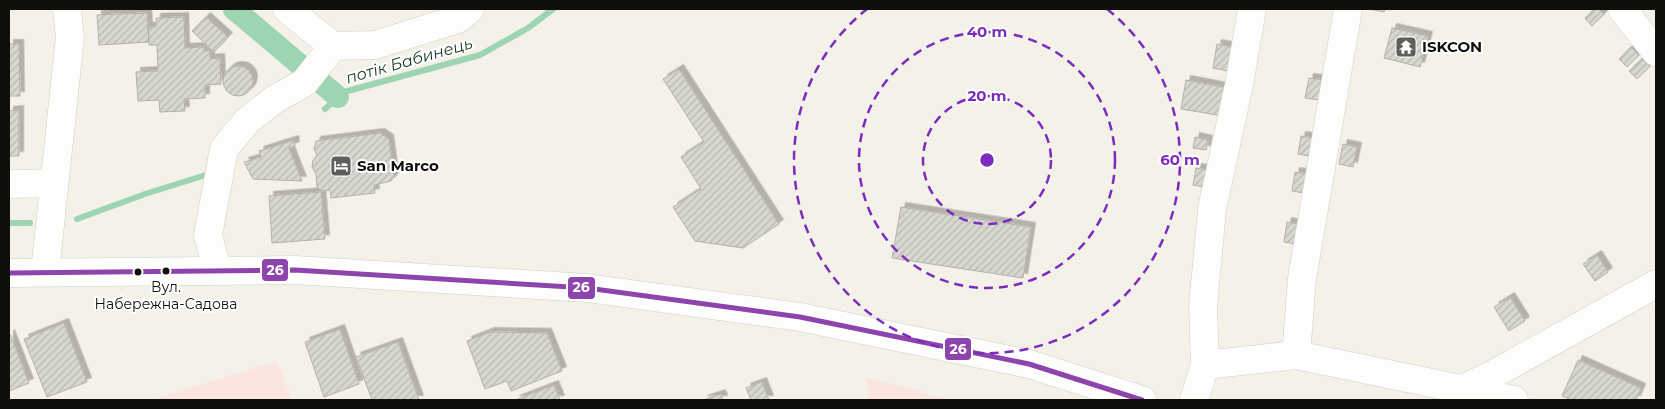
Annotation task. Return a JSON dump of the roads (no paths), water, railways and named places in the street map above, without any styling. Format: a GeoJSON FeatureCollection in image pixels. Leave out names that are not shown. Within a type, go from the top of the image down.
{"type":"FeatureCollection","features":[{"type":"Feature","properties":{"kind":"street"},"geometry":{"type":"LineString","coordinates":[[45,272],[70,37],[67,9]]}},
{"type":"Feature","properties":{"kind":"street"},"geometry":{"type":"LineString","coordinates":[[287,9],[327,53]]}},
{"type":"Feature","properties":{"kind":"street"},"geometry":{"type":"LineString","coordinates":[[217,269],[208,235],[224,149],[248,121],[275,99],[304,83],[327,53],[375,45],[458,20],[470,9]]}},
{"type":"Feature","properties":{"kind":"street"},"geometry":{"type":"LineString","coordinates":[[1194,400],[1205,364],[1202,307],[1212,209],[1239,85],[1252,9]]}},
{"type":"Feature","properties":{"kind":"street"},"geometry":{"type":"LineString","coordinates":[[1296,355],[1302,279],[1348,9]]}},
{"type":"Feature","properties":{"kind":"street"},"geometry":{"type":"LineString","coordinates":[[1622,9],[1656,52]]}},
{"type":"Feature","properties":{"kind":"street"},"geometry":{"type":"LineString","coordinates":[[9,184],[54,184]]}},
{"type":"Feature","properties":{"kind":"street"},"geometry":{"type":"LineString","coordinates":[[9,273],[217,269],[295,270],[419,276],[587,288],[800,317],[1029,364],[1142,400]]}},
{"type":"Feature","properties":{"kind":"street"},"geometry":{"type":"LineString","coordinates":[[1462,389],[1656,284]]}},
{"type":"Feature","properties":{"kind":"street"},"geometry":{"type":"LineString","coordinates":[[1205,364],[1296,355],[1514,400]]}},
{"type":"Feature","properties":{"kind":"waterway"},"geometry":{"type":"LineString","coordinates":[[234,9],[338,97]]}},
{"type":"Feature","properties":{"kind":"waterway","name":"потік Бабинець"},"geometry":{"type":"LineString","coordinates":[[325,109],[344,92],[480,55],[528,28],[553,9]]}},
{"type":"Feature","properties":{"kind":"waterway","name":"потік Бабинець"},"geometry":{"type":"LineString","coordinates":[[77,219],[145,194],[206,175]]}},
{"type":"Feature","properties":{"kind":"waterway","name":"потік Бабинець"},"geometry":{"type":"LineString","coordinates":[[9,223],[30,223]]}},
{"type":"Feature","properties":{"kind":"place","name":"ISKCON"},"geometry":{"type":"Point","coordinates":[1406,47]}},
{"type":"Feature","properties":{"kind":"place","name":"San Marco"},"geometry":{"type":"Point","coordinates":[341,166]}},
{"type":"Feature","properties":{"kind":"place","name":"Вул. Набережна-Садова"},"geometry":{"type":"Point","coordinates":[166,271]}}]}
